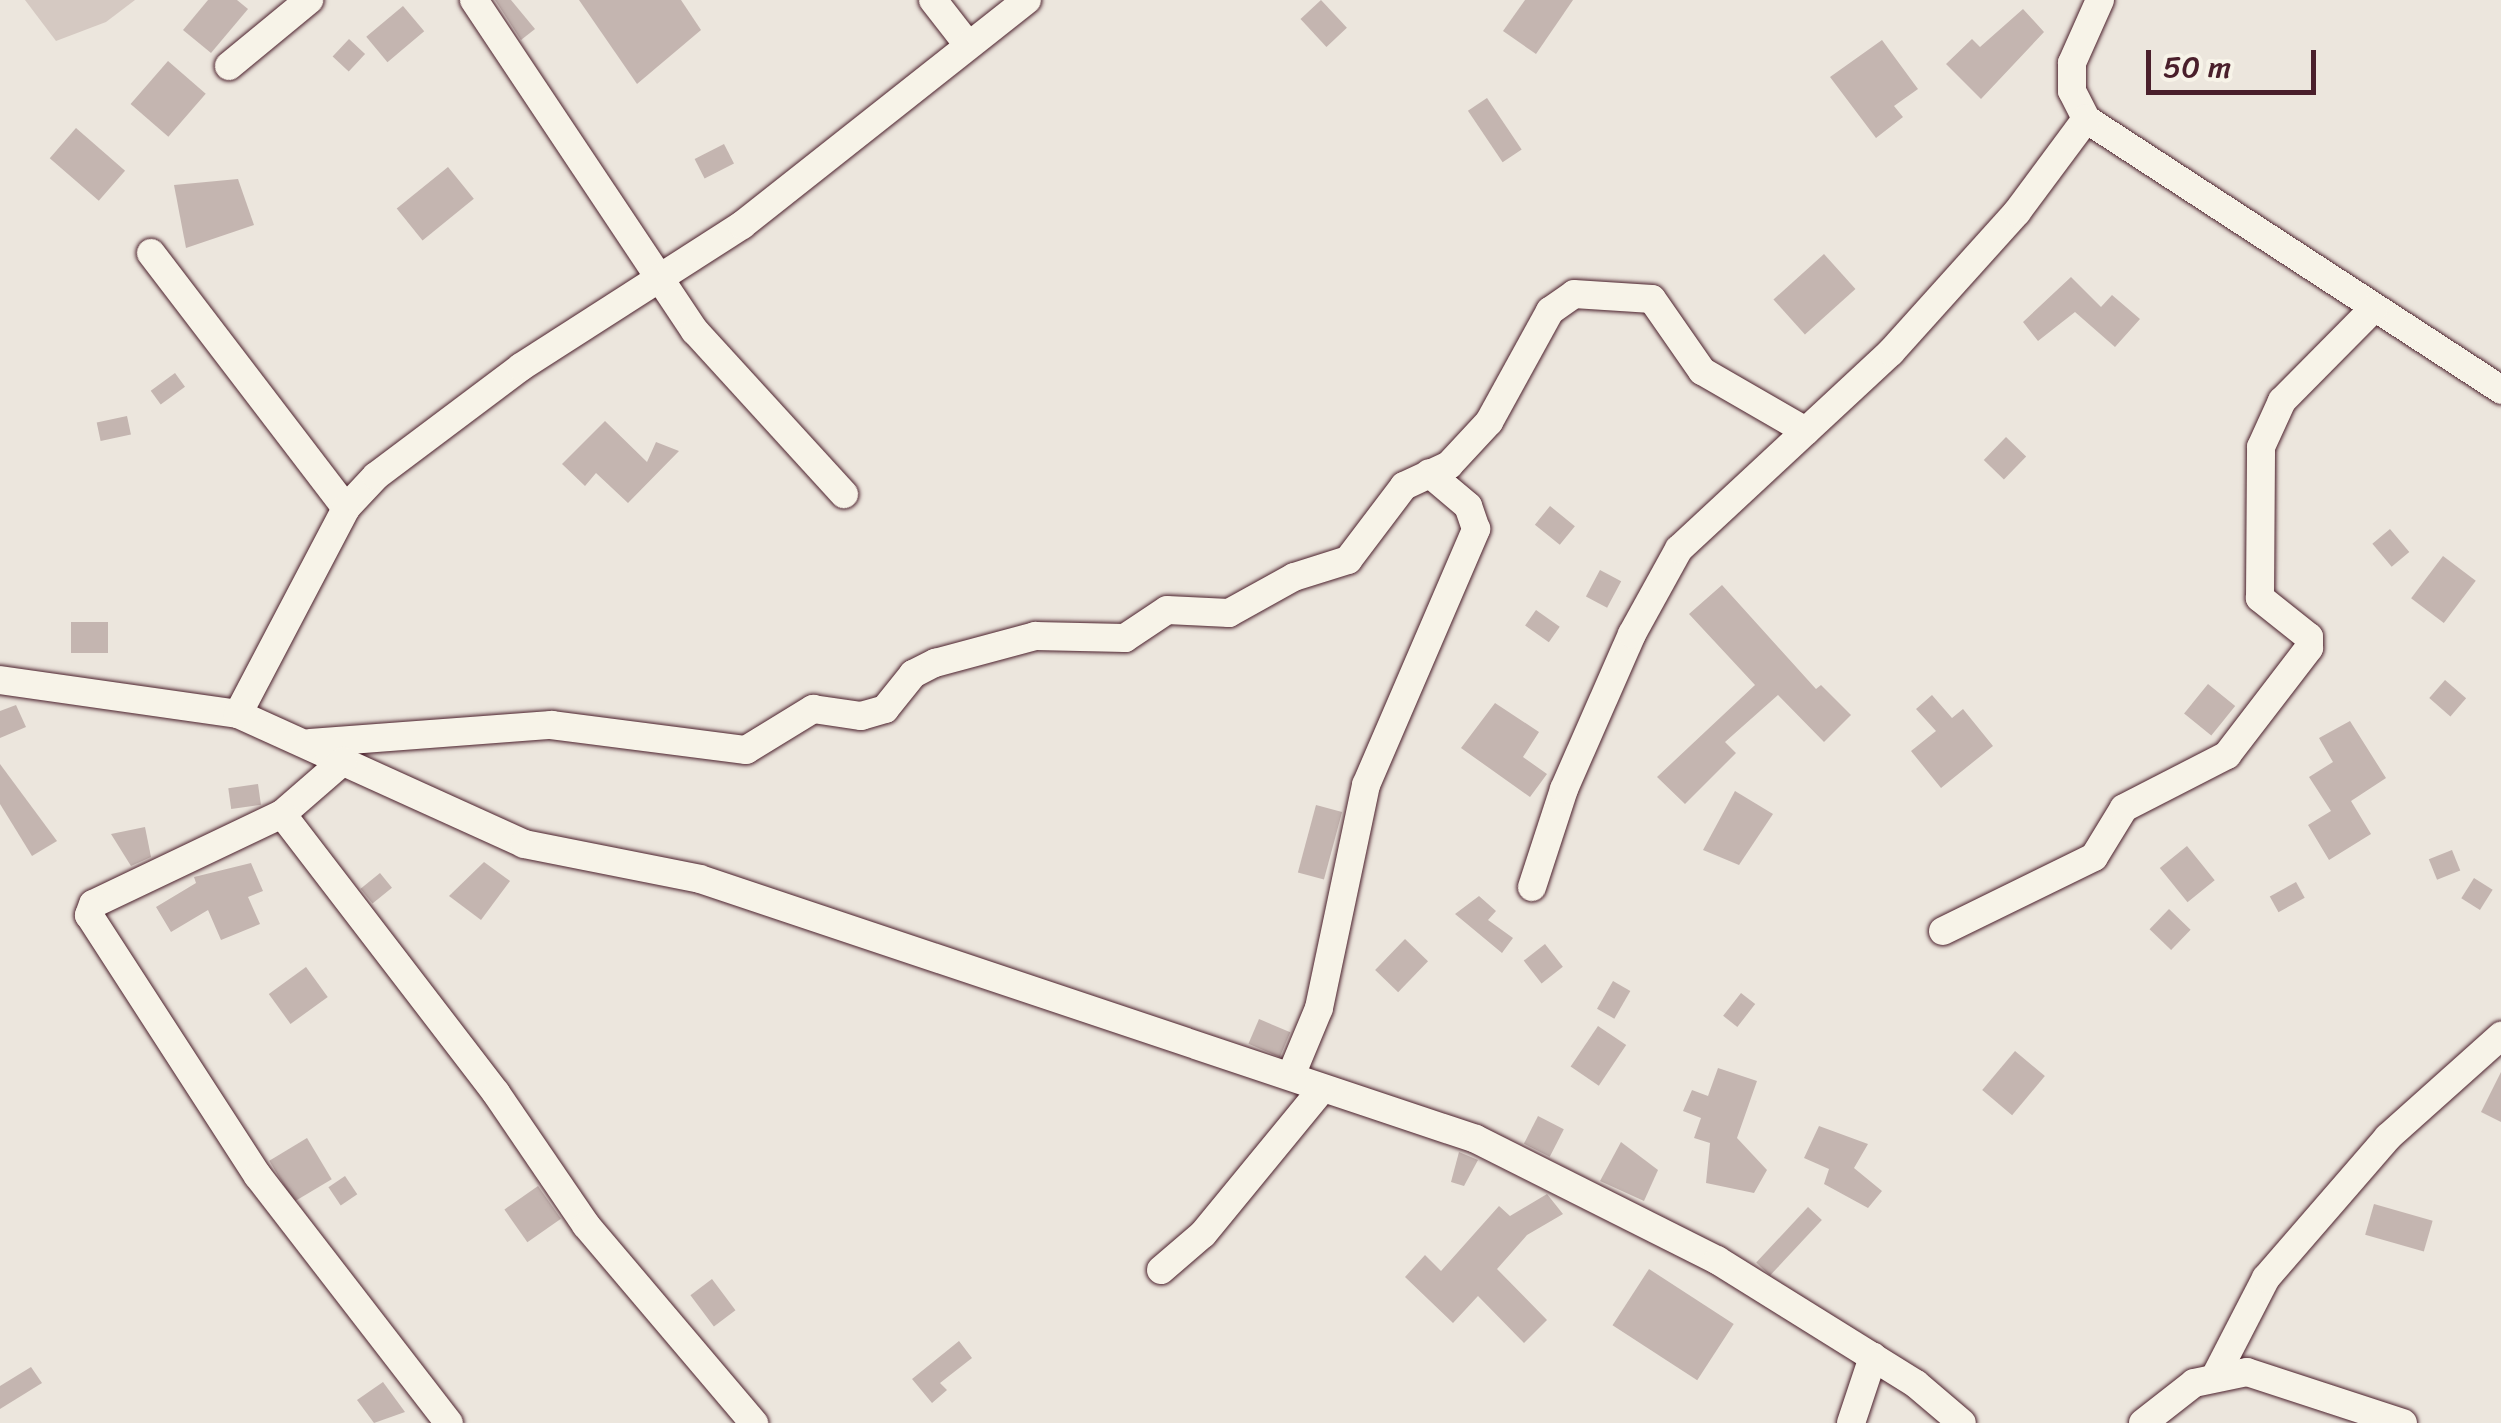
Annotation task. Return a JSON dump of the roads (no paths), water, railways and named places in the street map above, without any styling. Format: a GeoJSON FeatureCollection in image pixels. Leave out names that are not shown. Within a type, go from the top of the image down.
{"type":"FeatureCollection","features":[{"type":"Feature","properties":{"kind":"street"},"geometry":{"type":"LineString","coordinates":[[229,66],[309,0]]}},
{"type":"Feature","properties":{"kind":"street"},"geometry":{"type":"LineString","coordinates":[[474,0],[665,278],[695,331],[844,494]]}},
{"type":"Feature","properties":{"kind":"street"},"geometry":{"type":"LineString","coordinates":[[933,0],[968,45]]}},
{"type":"Feature","properties":{"kind":"street"},"geometry":{"type":"LineString","coordinates":[[238,714],[346,508],[417,440],[665,278],[1027,0]]}},
{"type":"Feature","properties":{"kind":"street"},"geometry":{"type":"LineString","coordinates":[[2100,0],[2072,62],[2072,91],[2086,119],[2501,390]]}},
{"type":"Feature","properties":{"kind":"street"},"geometry":{"type":"LineString","coordinates":[[1532,887],[1564,790],[1658,582],[1698,528],[1806,431],[2017,212],[2086,119]]}},
{"type":"Feature","properties":{"kind":"street"},"geometry":{"type":"LineString","coordinates":[[151,253],[346,508]]}},
{"type":"Feature","properties":{"kind":"street"},"geometry":{"type":"LineString","coordinates":[[310,743],[551,726],[746,750],[814,709],[861,716],[885,709],[914,674],[935,664],[1035,636],[1125,638],[1167,610],[1229,613],[1294,577],[1348,560],[1404,486],[1450,465],[1489,422],[1557,303],[1592,291],[1652,299],[1702,371],[1806,431]]}},
{"type":"Feature","properties":{"kind":"street"},"geometry":{"type":"LineString","coordinates":[[1943,931],[2094,856],[2124,808],[2227,755],[2309,648],[2303,631],[2260,598],[2261,446],[2282,401],[2374,308]]}},
{"type":"Feature","properties":{"kind":"street"},"geometry":{"type":"LineString","coordinates":[[1292,1073],[1319,1008],[1366,785],[1476,529],[1468,506],[1429,473]]}},
{"type":"Feature","properties":{"kind":"street"},"geometry":{"type":"LineString","coordinates":[[0,680],[238,714],[310,743],[524,844],[700,879],[1292,1073],[1322,1089],[1520,1157],[1717,1260],[1873,1357],[1962,1423]]}},
{"type":"Feature","properties":{"kind":"street"},"geometry":{"type":"LineString","coordinates":[[343,761],[282,814],[92,904],[92,927],[258,1176],[448,1423]]}},
{"type":"Feature","properties":{"kind":"street"},"geometry":{"type":"LineString","coordinates":[[282,814],[496,1092],[586,1224],[754,1423]]}},
{"type":"Feature","properties":{"kind":"street"},"geometry":{"type":"LineString","coordinates":[[2216,1375],[2266,1278],[2388,1137],[2501,1036]]}},
{"type":"Feature","properties":{"kind":"street"},"geometry":{"type":"LineString","coordinates":[[1162,1270],[1203,1234],[1322,1089]]}},
{"type":"Feature","properties":{"kind":"street"},"geometry":{"type":"LineString","coordinates":[[1851,1423],[1873,1357]]}},
{"type":"Feature","properties":{"kind":"street"},"geometry":{"type":"LineString","coordinates":[[2144,1423],[2170,1398],[2216,1375],[2247,1372],[2403,1423]]}}]}
